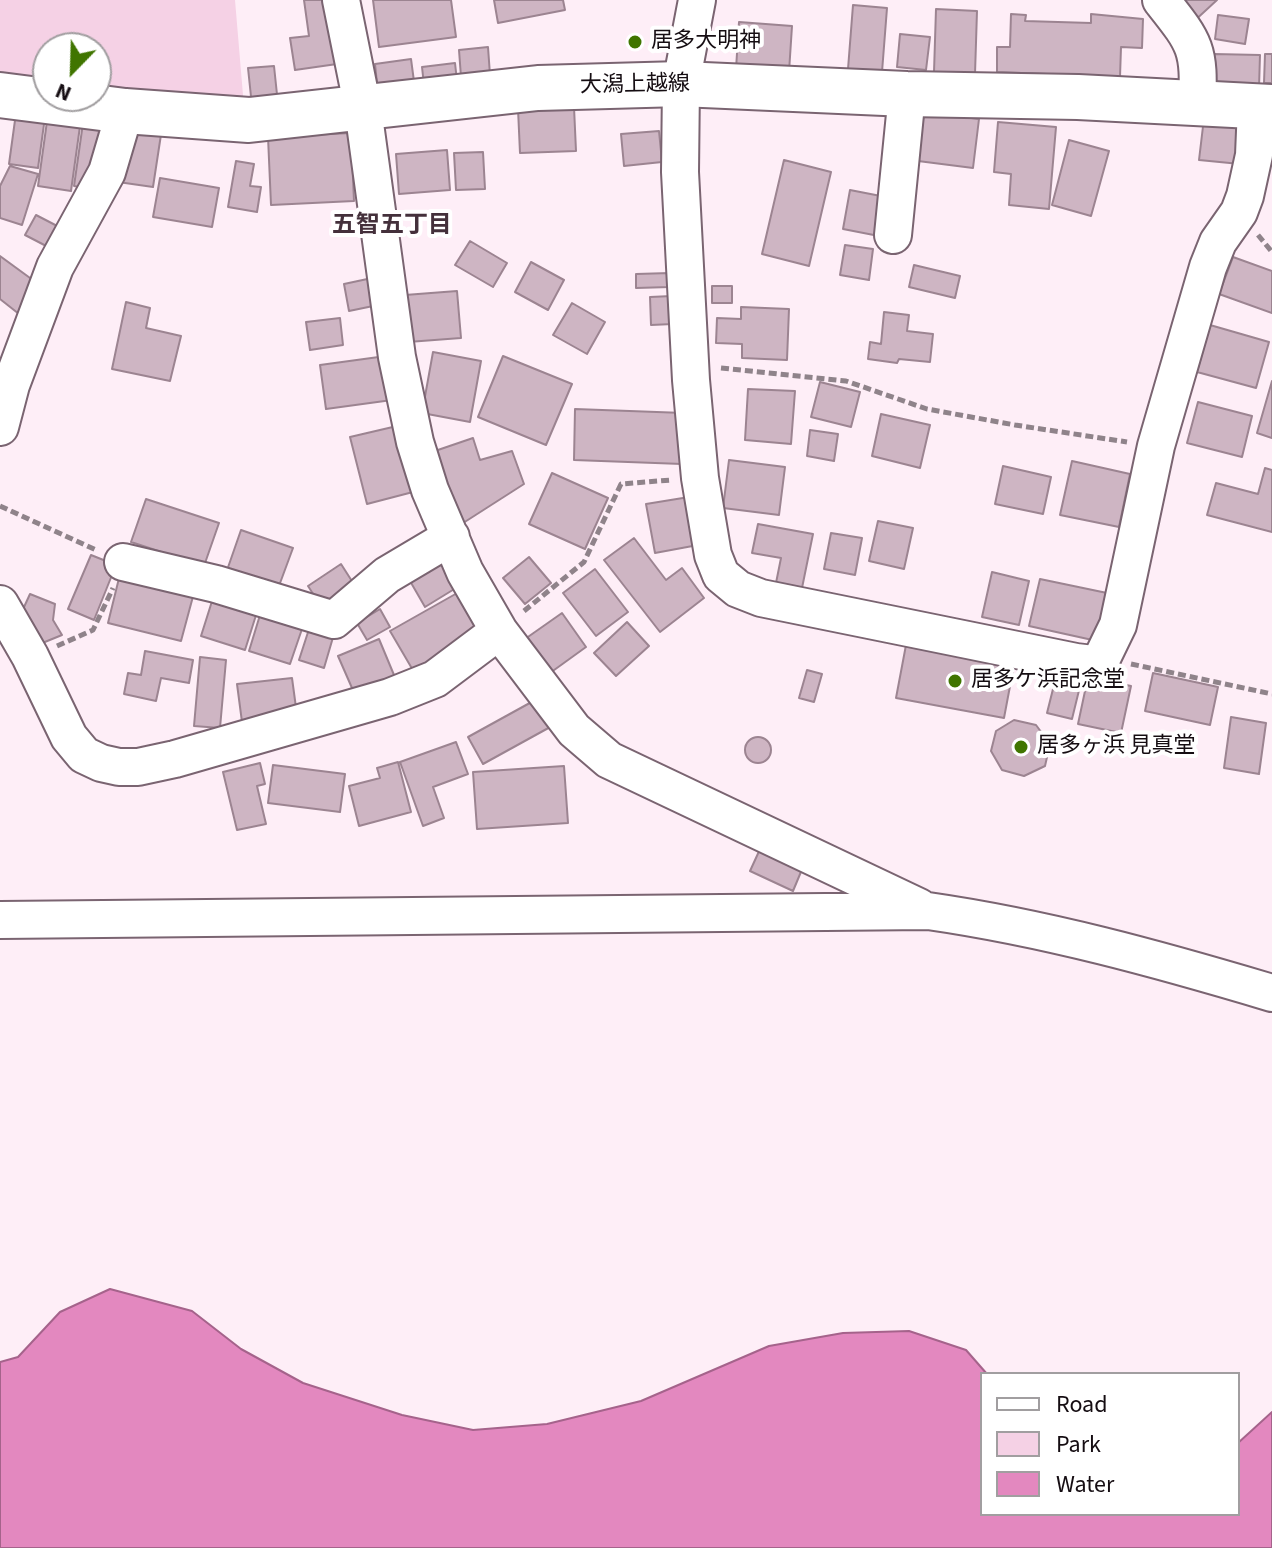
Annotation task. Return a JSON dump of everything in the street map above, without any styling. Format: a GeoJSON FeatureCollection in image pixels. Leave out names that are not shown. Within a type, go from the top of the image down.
{"type":"FeatureCollection","features":[{"type":"Feature","properties":{"kind":"main road","name":"大潟上越線"},"geometry":{"type":"LineString","coordinates":[[0,95],[125,111],[249,120],[538,88],[681,84],[907,94],[1078,97],[1264,107]]}},
{"type":"Feature","properties":{"kind":"street"},"geometry":{"type":"LineString","coordinates":[[341,0],[363,109],[397,357],[415,442],[430,490],[465,572],[499,631],[574,730],[609,760],[928,911]]}},
{"type":"Feature","properties":{"kind":"street"},"geometry":{"type":"LineString","coordinates":[[697,0],[681,84],[680,172],[700,478],[717,564],[727,582],[748,594],[1076,662],[1093,664],[1102,658],[1118,625],[1156,446],[1208,267],[1218,242],[1239,212],[1245,196],[1264,107]]}},
{"type":"Feature","properties":{"kind":"street"},"geometry":{"type":"LineString","coordinates":[[1161,0],[1195,48],[1199,67],[1197,104]]}},
{"type":"Feature","properties":{"kind":"street"},"geometry":{"type":"LineString","coordinates":[[893,235],[907,94]]}},
{"type":"Feature","properties":{"kind":"street"},"geometry":{"type":"LineString","coordinates":[[0,427],[11,385],[55,267],[107,172],[125,111]]}},
{"type":"Feature","properties":{"kind":"street"},"geometry":{"type":"LineString","coordinates":[[123,562],[216,584],[334,620],[387,575],[451,537]]}},
{"type":"Feature","properties":{"kind":"street"},"geometry":{"type":"LineString","coordinates":[[0,604],[30,656],[56,714],[84,755],[101,763],[138,767],[390,697],[435,679],[499,631]]}},
{"type":"Feature","properties":{"kind":"street"},"geometry":{"type":"LineString","coordinates":[[0,920],[928,911],[1040,930],[1130,951],[1272,993]]}},
{"type":"Feature","properties":{"kind":"path"},"geometry":{"type":"LineString","coordinates":[[691,365],[846,381],[927,409],[1156,446]]}},
{"type":"Feature","properties":{"kind":"path"},"geometry":{"type":"LineString","coordinates":[[499,631],[584,562],[621,484],[700,478]]}},
{"type":"Feature","properties":{"kind":"path"},"geometry":{"type":"LineString","coordinates":[[0,506],[123,562],[93,630],[30,656]]}},
{"type":"Feature","properties":{"kind":"path"},"geometry":{"type":"LineString","coordinates":[[1102,658],[1272,694]]}},
{"type":"Feature","properties":{"kind":"green space"},"geometry":{"type":"Polygon","coordinates":[[[0,0],[235,0],[244,107],[112,97],[112,32],[32,32],[32,89],[0,84],[0,0]]]}},
{"type":"Feature","properties":{"kind":"water"},"geometry":{"type":"Polygon","coordinates":[[[110,1289],[192,1311],[241,1349],[303,1383],[402,1415],[473,1430],[547,1424],[641,1401],[769,1346],[843,1333],[909,1331],[966,1350],[985,1372],[980,1372],[980,1516],[1240,1516],[1240,1441],[1272,1412],[1272,1548],[0,1548],[0,1362],[18,1357],[60,1312],[110,1289]]]}},
{"type":"Feature","properties":{"kind":"building"},"geometry":{"type":"Polygon","coordinates":[[[304,0],[326,0],[337,64],[295,70],[290,38],[309,36],[304,0]]]}},
{"type":"Feature","properties":{"kind":"building"},"geometry":{"type":"Polygon","coordinates":[[[373,0],[451,0],[456,37],[379,47],[373,0]]]}},
{"type":"Feature","properties":{"kind":"building"},"geometry":{"type":"Polygon","coordinates":[[[494,0],[563,0],[565,10],[498,23],[494,0]]]}},
{"type":"Feature","properties":{"kind":"building"},"geometry":{"type":"Polygon","coordinates":[[[1170,0],[1217,0],[1191,24],[1170,0]]]}},
{"type":"Feature","properties":{"kind":"building"},"geometry":{"type":"Polygon","coordinates":[[[853,5],[887,8],[882,72],[848,69],[853,5]]]}},
{"type":"Feature","properties":{"kind":"building"},"geometry":{"type":"Polygon","coordinates":[[[936,9],[977,11],[975,74],[934,72],[936,9]]]}},
{"type":"Feature","properties":{"kind":"building"},"geometry":{"type":"Polygon","coordinates":[[[1011,14],[1026,15],[1025,21],[1091,23],[1091,14],[1143,19],[1142,48],[1121,47],[1120,77],[997,72],[997,47],[1010,47],[1011,14]]]}},
{"type":"Feature","properties":{"kind":"building"},"geometry":{"type":"Polygon","coordinates":[[[1218,15],[1249,19],[1245,44],[1215,39],[1218,15]]]}},
{"type":"Feature","properties":{"kind":"building"},"geometry":{"type":"Polygon","coordinates":[[[739,22],[792,26],[789,72],[736,69],[739,22]]]}},
{"type":"Feature","properties":{"kind":"building"},"geometry":{"type":"Polygon","coordinates":[[[900,34],[930,37],[926,70],[897,67],[900,34]]]}},
{"type":"Feature","properties":{"kind":"building"},"geometry":{"type":"Polygon","coordinates":[[[488,47],[490,75],[461,77],[459,50],[488,47]]]}},
{"type":"Feature","properties":{"kind":"building"},"geometry":{"type":"Polygon","coordinates":[[[1214,54],[1260,55],[1259,88],[1213,86],[1214,54]]]}},
{"type":"Feature","properties":{"kind":"building"},"geometry":{"type":"Polygon","coordinates":[[[1265,54],[1272,54],[1272,83],[1264,83],[1265,54]]]}},
{"type":"Feature","properties":{"kind":"building"},"geometry":{"type":"Polygon","coordinates":[[[411,59],[415,89],[378,93],[375,64],[411,59]]]}},
{"type":"Feature","properties":{"kind":"building"},"geometry":{"type":"Polygon","coordinates":[[[455,63],[457,81],[424,85],[422,67],[455,63]]]}},
{"type":"Feature","properties":{"kind":"building"},"geometry":{"type":"Polygon","coordinates":[[[274,66],[278,104],[252,106],[248,68],[274,66]]]}},
{"type":"Feature","properties":{"kind":"building"},"geometry":{"type":"Polygon","coordinates":[[[574,107],[576,151],[520,153],[518,109],[574,107]]]}},
{"type":"Feature","properties":{"kind":"building"},"geometry":{"type":"Polygon","coordinates":[[[924,112],[979,119],[973,168],[918,161],[924,112]]]}},
{"type":"Feature","properties":{"kind":"building"},"geometry":{"type":"Polygon","coordinates":[[[16,113],[45,117],[38,168],[9,164],[16,113]]]}},
{"type":"Feature","properties":{"kind":"building"},"geometry":{"type":"Polygon","coordinates":[[[48,114],[81,119],[71,191],[38,186],[48,114]]]}},
{"type":"Feature","properties":{"kind":"building"},"geometry":{"type":"Polygon","coordinates":[[[1204,118],[1244,121],[1240,164],[1199,160],[1204,118]]]}},
{"type":"Feature","properties":{"kind":"building"},"geometry":{"type":"Polygon","coordinates":[[[998,122],[1056,127],[1049,209],[1009,205],[1011,174],[994,172],[998,122]]]}},
{"type":"Feature","properties":{"kind":"building"},"geometry":{"type":"Polygon","coordinates":[[[83,123],[111,127],[91,189],[74,186],[83,123]]]}},
{"type":"Feature","properties":{"kind":"building"},"geometry":{"type":"Polygon","coordinates":[[[127,123],[162,128],[153,187],[118,182],[127,123]]]}},
{"type":"Feature","properties":{"kind":"building"},"geometry":{"type":"Polygon","coordinates":[[[659,131],[662,162],[624,166],[621,134],[659,131]]]}},
{"type":"Feature","properties":{"kind":"building"},"geometry":{"type":"Polygon","coordinates":[[[351,133],[354,201],[271,205],[268,137],[351,133]]]}},
{"type":"Feature","properties":{"kind":"building"},"geometry":{"type":"Polygon","coordinates":[[[1069,140],[1109,151],[1091,216],[1052,205],[1069,140]]]}},
{"type":"Feature","properties":{"kind":"building"},"geometry":{"type":"Polygon","coordinates":[[[447,150],[450,190],[399,194],[396,154],[447,150]]]}},
{"type":"Feature","properties":{"kind":"building"},"geometry":{"type":"Polygon","coordinates":[[[483,152],[485,189],[456,190],[454,153],[483,152]]]}},
{"type":"Feature","properties":{"kind":"building"},"geometry":{"type":"Polygon","coordinates":[[[784,160],[831,172],[809,266],[762,254],[784,160]]]}},
{"type":"Feature","properties":{"kind":"building"},"geometry":{"type":"Polygon","coordinates":[[[236,161],[254,164],[250,186],[261,187],[257,212],[228,207],[236,161]]]}},
{"type":"Feature","properties":{"kind":"building"},"geometry":{"type":"Polygon","coordinates":[[[10,166],[38,174],[22,225],[0,218],[0,186],[10,166]]]}},
{"type":"Feature","properties":{"kind":"building"},"geometry":{"type":"Polygon","coordinates":[[[160,178],[219,188],[212,227],[153,217],[160,178]]]}},
{"type":"Feature","properties":{"kind":"building"},"geometry":{"type":"Polygon","coordinates":[[[850,190],[891,198],[884,237],[843,229],[850,190]]]}},
{"type":"Feature","properties":{"kind":"building"},"geometry":{"type":"Polygon","coordinates":[[[36,215],[63,229],[52,249],[25,235],[36,215]]]}},
{"type":"Feature","properties":{"kind":"building"},"geometry":{"type":"Polygon","coordinates":[[[470,241],[507,263],[493,287],[455,265],[470,241]]]}},
{"type":"Feature","properties":{"kind":"building"},"geometry":{"type":"Polygon","coordinates":[[[845,245],[873,249],[869,280],[840,275],[845,245]]]}},
{"type":"Feature","properties":{"kind":"building"},"geometry":{"type":"Polygon","coordinates":[[[0,256],[41,286],[19,314],[0,299],[0,256]]]}},
{"type":"Feature","properties":{"kind":"building"},"geometry":{"type":"Polygon","coordinates":[[[1233,257],[1272,271],[1272,313],[1219,294],[1233,257]]]}},
{"type":"Feature","properties":{"kind":"building"},"geometry":{"type":"Polygon","coordinates":[[[531,262],[564,280],[548,310],[515,292],[531,262]]]}},
{"type":"Feature","properties":{"kind":"building"},"geometry":{"type":"Polygon","coordinates":[[[914,265],[960,276],[955,298],[909,287],[914,265]]]}},
{"type":"Feature","properties":{"kind":"building"},"geometry":{"type":"Polygon","coordinates":[[[670,273],[670,287],[636,288],[636,274],[670,273]]]}},
{"type":"Feature","properties":{"kind":"building"},"geometry":{"type":"Polygon","coordinates":[[[372,278],[378,305],[349,311],[344,284],[372,278]]]}},
{"type":"Feature","properties":{"kind":"building"},"geometry":{"type":"Polygon","coordinates":[[[712,286],[732,286],[732,303],[712,303],[712,286]]]}},
{"type":"Feature","properties":{"kind":"building"},"geometry":{"type":"Polygon","coordinates":[[[457,291],[461,338],[408,342],[405,295],[457,291]]]}},
{"type":"Feature","properties":{"kind":"building"},"geometry":{"type":"Polygon","coordinates":[[[672,296],[673,324],[651,325],[650,297],[672,296]]]}},
{"type":"Feature","properties":{"kind":"building"},"geometry":{"type":"Polygon","coordinates":[[[126,302],[150,308],[146,328],[181,336],[170,381],[112,369],[126,302]]]}},
{"type":"Feature","properties":{"kind":"building"},"geometry":{"type":"Polygon","coordinates":[[[572,303],[605,322],[587,354],[553,335],[572,303]]]}},
{"type":"Feature","properties":{"kind":"building"},"geometry":{"type":"Polygon","coordinates":[[[741,307],[789,309],[787,360],[742,358],[742,344],[716,343],[717,318],[741,319],[741,307]]]}},
{"type":"Feature","properties":{"kind":"building"},"geometry":{"type":"Polygon","coordinates":[[[884,312],[909,315],[907,331],[933,334],[930,362],[899,359],[897,363],[868,359],[870,342],[881,344],[884,312]]]}},
{"type":"Feature","properties":{"kind":"building"},"geometry":{"type":"Polygon","coordinates":[[[340,318],[343,345],[310,350],[306,322],[340,318]]]}},
{"type":"Feature","properties":{"kind":"building"},"geometry":{"type":"Polygon","coordinates":[[[1210,325],[1269,342],[1256,388],[1197,372],[1210,325]]]}},
{"type":"Feature","properties":{"kind":"building"},"geometry":{"type":"Polygon","coordinates":[[[433,352],[481,361],[470,422],[422,413],[433,352]]]}},
{"type":"Feature","properties":{"kind":"building"},"geometry":{"type":"Polygon","coordinates":[[[386,356],[392,400],[326,409],[320,365],[386,356]]]}},
{"type":"Feature","properties":{"kind":"building"},"geometry":{"type":"Polygon","coordinates":[[[503,356],[572,384],[546,445],[478,417],[503,356]]]}},
{"type":"Feature","properties":{"kind":"building"},"geometry":{"type":"Polygon","coordinates":[[[1272,381],[1272,438],[1257,433],[1272,381]]]}},
{"type":"Feature","properties":{"kind":"building"},"geometry":{"type":"Polygon","coordinates":[[[820,382],[860,392],[851,427],[811,417],[820,382]]]}},
{"type":"Feature","properties":{"kind":"building"},"geometry":{"type":"Polygon","coordinates":[[[748,389],[795,391],[791,444],[745,440],[748,389]]]}},
{"type":"Feature","properties":{"kind":"building"},"geometry":{"type":"Polygon","coordinates":[[[1198,402],[1252,416],[1242,457],[1187,443],[1198,402]]]}},
{"type":"Feature","properties":{"kind":"building"},"geometry":{"type":"Polygon","coordinates":[[[575,409],[684,413],[682,464],[574,460],[575,409]]]}},
{"type":"Feature","properties":{"kind":"building"},"geometry":{"type":"Polygon","coordinates":[[[881,414],[930,425],[920,468],[872,456],[881,414]]]}},
{"type":"Feature","properties":{"kind":"building"},"geometry":{"type":"Polygon","coordinates":[[[397,426],[413,492],[367,504],[350,437],[397,426]]]}},
{"type":"Feature","properties":{"kind":"building"},"geometry":{"type":"Polygon","coordinates":[[[810,430],[838,434],[834,461],[807,456],[810,430]]]}},
{"type":"Feature","properties":{"kind":"building"},"geometry":{"type":"Polygon","coordinates":[[[473,438],[480,460],[512,451],[524,484],[460,525],[432,452],[473,438]]]}},
{"type":"Feature","properties":{"kind":"building"},"geometry":{"type":"Polygon","coordinates":[[[729,460],[785,467],[779,515],[723,508],[729,460]]]}},
{"type":"Feature","properties":{"kind":"building"},"geometry":{"type":"Polygon","coordinates":[[[1072,461],[1130,474],[1119,527],[1060,515],[1072,461]]]}},
{"type":"Feature","properties":{"kind":"building"},"geometry":{"type":"Polygon","coordinates":[[[1003,466],[1051,477],[1043,514],[995,504],[1003,466]]]}},
{"type":"Feature","properties":{"kind":"building"},"geometry":{"type":"Polygon","coordinates":[[[1265,468],[1272,470],[1272,532],[1207,515],[1216,483],[1258,494],[1265,468]]]}},
{"type":"Feature","properties":{"kind":"building"},"geometry":{"type":"Polygon","coordinates":[[[552,473],[608,498],[585,549],[529,524],[552,473]]]}},
{"type":"Feature","properties":{"kind":"building"},"geometry":{"type":"Polygon","coordinates":[[[689,497],[698,545],[655,553],[646,504],[689,497]]]}},
{"type":"Feature","properties":{"kind":"building"},"geometry":{"type":"Polygon","coordinates":[[[146,499],[219,523],[204,566],[131,542],[146,499]]]}},
{"type":"Feature","properties":{"kind":"building"},"geometry":{"type":"Polygon","coordinates":[[[878,521],[913,528],[904,569],[869,561],[878,521]]]}},
{"type":"Feature","properties":{"kind":"building"},"geometry":{"type":"Polygon","coordinates":[[[758,524],[813,534],[802,588],[776,583],[781,558],[752,553],[758,524]]]}},
{"type":"Feature","properties":{"kind":"building"},"geometry":{"type":"Polygon","coordinates":[[[241,530],[293,548],[276,594],[225,576],[241,530]]]}},
{"type":"Feature","properties":{"kind":"building"},"geometry":{"type":"Polygon","coordinates":[[[831,533],[862,538],[855,575],[824,569],[831,533]]]}},
{"type":"Feature","properties":{"kind":"building"},"geometry":{"type":"Polygon","coordinates":[[[634,538],[666,580],[682,568],[704,598],[660,632],[604,560],[634,538]]]}},
{"type":"Feature","properties":{"kind":"building"},"geometry":{"type":"Polygon","coordinates":[[[91,555],[116,565],[94,620],[68,609],[91,555]]]}},
{"type":"Feature","properties":{"kind":"building"},"geometry":{"type":"Polygon","coordinates":[[[529,557],[551,583],[525,604],[503,578],[529,557]]]}},
{"type":"Feature","properties":{"kind":"building"},"geometry":{"type":"Polygon","coordinates":[[[441,563],[456,588],[425,607],[410,581],[441,563]]]}},
{"type":"Feature","properties":{"kind":"building"},"geometry":{"type":"Polygon","coordinates":[[[341,564],[357,589],[324,611],[308,586],[341,564]]]}},
{"type":"Feature","properties":{"kind":"building"},"geometry":{"type":"Polygon","coordinates":[[[595,569],[628,612],[596,636],[563,593],[595,569]]]}},
{"type":"Feature","properties":{"kind":"building"},"geometry":{"type":"Polygon","coordinates":[[[121,570],[195,589],[181,641],[108,623],[121,570]]]}},
{"type":"Feature","properties":{"kind":"building"},"geometry":{"type":"Polygon","coordinates":[[[992,572],[1029,581],[1019,625],[982,617],[992,572]]]}},
{"type":"Feature","properties":{"kind":"building"},"geometry":{"type":"Polygon","coordinates":[[[1040,579],[1107,593],[1097,641],[1029,626],[1040,579]]]}},
{"type":"Feature","properties":{"kind":"building"},"geometry":{"type":"Polygon","coordinates":[[[459,592],[482,633],[414,672],[390,631],[459,592]]]}},
{"type":"Feature","properties":{"kind":"building"},"geometry":{"type":"Polygon","coordinates":[[[30,594],[55,604],[53,620],[62,635],[35,646],[19,618],[30,594]]]}},
{"type":"Feature","properties":{"kind":"building"},"geometry":{"type":"Polygon","coordinates":[[[213,598],[257,612],[245,650],[201,636],[213,598]]]}},
{"type":"Feature","properties":{"kind":"building"},"geometry":{"type":"Polygon","coordinates":[[[380,609],[390,627],[367,640],[357,623],[380,609]]]}},
{"type":"Feature","properties":{"kind":"building"},"geometry":{"type":"Polygon","coordinates":[[[562,613],[586,647],[550,673],[525,639],[562,613]]]}},
{"type":"Feature","properties":{"kind":"building"},"geometry":{"type":"Polygon","coordinates":[[[260,615],[302,629],[290,664],[249,651],[260,615]]]}},
{"type":"Feature","properties":{"kind":"building"},"geometry":{"type":"Polygon","coordinates":[[[627,622],[649,646],[616,676],[594,653],[627,622]]]}},
{"type":"Feature","properties":{"kind":"building"},"geometry":{"type":"Polygon","coordinates":[[[310,626],[334,634],[324,668],[299,660],[310,626]]]}},
{"type":"Feature","properties":{"kind":"building"},"geometry":{"type":"Polygon","coordinates":[[[379,639],[399,687],[359,704],[338,656],[379,639]]]}},
{"type":"Feature","properties":{"kind":"building","name":"居多ケ浜記念堂"},"geometry":{"type":"Polygon","coordinates":[[[906,645],[1014,665],[1004,718],[896,698],[906,645]]]}},
{"type":"Feature","properties":{"kind":"building"},"geometry":{"type":"Polygon","coordinates":[[[145,651],[193,660],[189,683],[161,678],[156,701],[124,694],[128,673],[141,675],[145,651]]]}},
{"type":"Feature","properties":{"kind":"building"},"geometry":{"type":"Polygon","coordinates":[[[200,657],[226,660],[220,728],[194,726],[200,657]]]}},
{"type":"Feature","properties":{"kind":"building"},"geometry":{"type":"Polygon","coordinates":[[[807,670],[822,674],[814,702],[799,698],[807,670]]]}},
{"type":"Feature","properties":{"kind":"building"},"geometry":{"type":"Polygon","coordinates":[[[1057,673],[1082,678],[1072,719],[1047,713],[1057,673]]]}},
{"type":"Feature","properties":{"kind":"building"},"geometry":{"type":"Polygon","coordinates":[[[1153,673],[1218,687],[1210,725],[1145,711],[1153,673]]]}},
{"type":"Feature","properties":{"kind":"building"},"geometry":{"type":"Polygon","coordinates":[[[1088,677],[1131,686],[1121,733],[1078,724],[1088,677]]]}},
{"type":"Feature","properties":{"kind":"building"},"geometry":{"type":"Polygon","coordinates":[[[292,678],[297,715],[242,722],[237,684],[292,678]]]}},
{"type":"Feature","properties":{"kind":"building"},"geometry":{"type":"Polygon","coordinates":[[[537,699],[552,726],[483,764],[468,737],[537,699]]]}},
{"type":"Feature","properties":{"kind":"building"},"geometry":{"type":"Polygon","coordinates":[[[1231,717],[1266,723],[1259,774],[1224,768],[1231,717]]]}},
{"type":"Feature","properties":{"kind":"building","name":"居多ヶ浜 見真堂"},"geometry":{"type":"Polygon","coordinates":[[[1014,720],[1036,725],[1050,744],[1045,766],[1024,776],[1002,770],[991,751],[996,731],[1014,720]]]}},
{"type":"Feature","properties":{"kind":"building"},"geometry":{"type":"Polygon","coordinates":[[[758,737],[767,741],[771,750],[767,759],[758,763],[749,759],[745,750],[749,741],[758,737]]]}},
{"type":"Feature","properties":{"kind":"building"},"geometry":{"type":"Polygon","coordinates":[[[456,742],[468,774],[433,787],[444,818],[423,826],[400,762],[456,742]]]}},
{"type":"Feature","properties":{"kind":"building"},"geometry":{"type":"Polygon","coordinates":[[[398,762],[411,812],[359,826],[349,786],[380,778],[377,768],[398,762]]]}},
{"type":"Feature","properties":{"kind":"building"},"geometry":{"type":"Polygon","coordinates":[[[260,763],[265,784],[257,786],[266,824],[237,830],[223,772],[260,763]]]}},
{"type":"Feature","properties":{"kind":"building"},"geometry":{"type":"Polygon","coordinates":[[[273,765],[345,774],[340,812],[268,803],[273,765]]]}},
{"type":"Feature","properties":{"kind":"building"},"geometry":{"type":"Polygon","coordinates":[[[564,766],[568,823],[477,829],[473,772],[564,766]]]}},
{"type":"Feature","properties":{"kind":"building"},"geometry":{"type":"Polygon","coordinates":[[[761,847],[803,867],[793,891],[750,871],[761,847]]]}},
{"type":"Feature","properties":{"kind":"place","name":"居多大明神"},"geometry":{"type":"Point","coordinates":[635,42]}},
{"type":"Feature","properties":{"kind":"place","name":"居多ケ浜記念堂"},"geometry":{"type":"Point","coordinates":[955,681]}},
{"type":"Feature","properties":{"kind":"place","name":"居多ヶ浜 見真堂"},"geometry":{"type":"Point","coordinates":[1021,747]}},
{"type":"Feature","properties":{"kind":"district","name":"五智五丁目"},"geometry":{"type":"Point","coordinates":[392,227]}}]}
